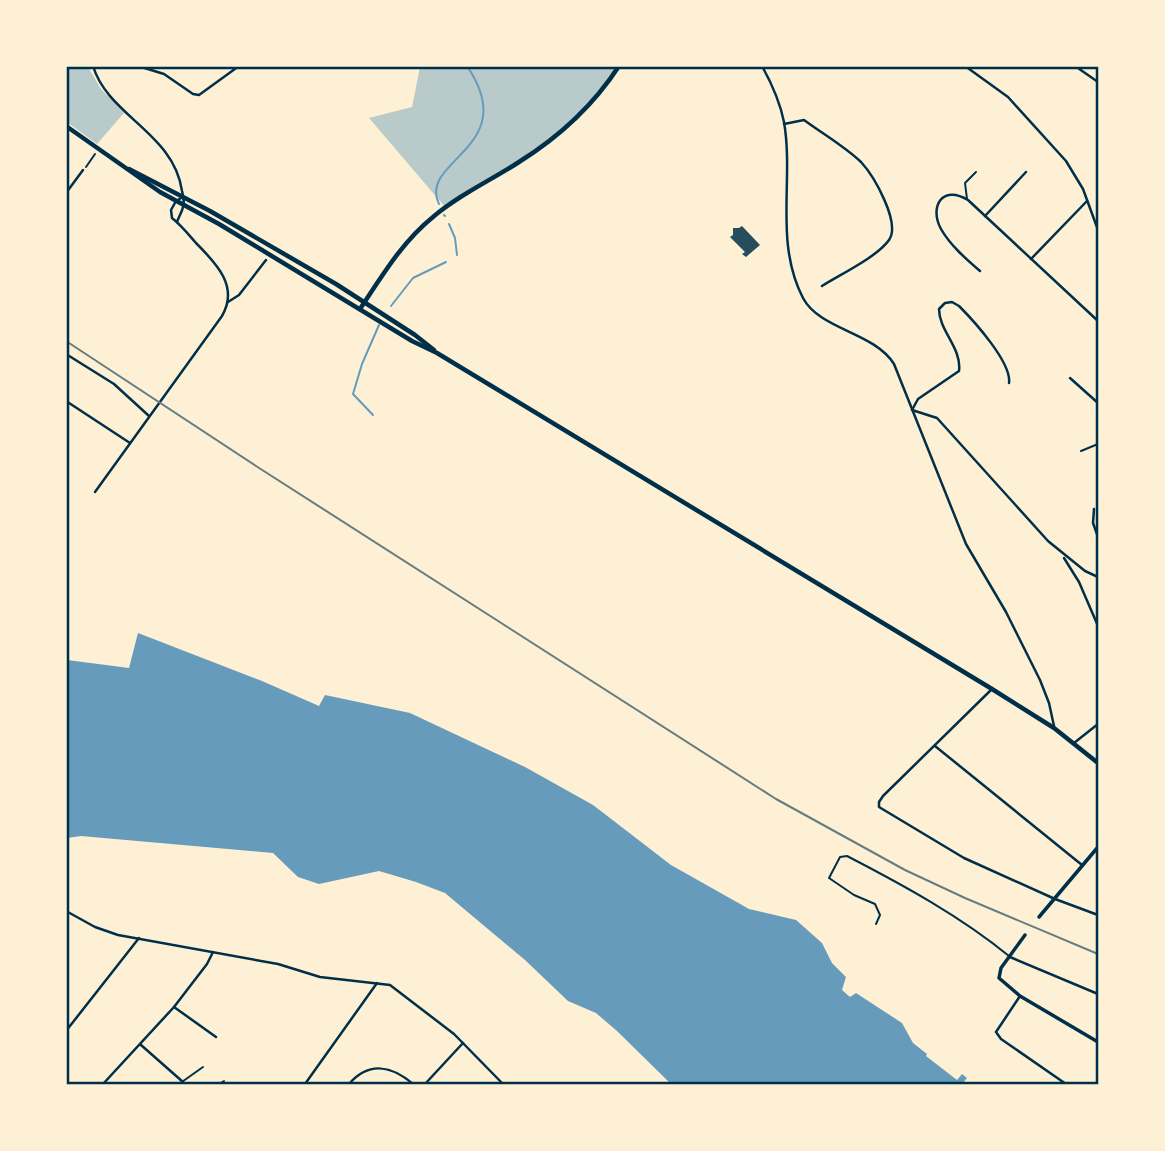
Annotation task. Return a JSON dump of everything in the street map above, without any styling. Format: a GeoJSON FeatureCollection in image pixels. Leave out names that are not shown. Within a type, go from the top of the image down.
{"type":"FeatureCollection","features":[{"type":"Feature","properties":{"kind":"main road"},"geometry":{"type":"LineString","coordinates":[[360,309],[403,247],[424,224],[456,199],[517,164],[555,138],[589,105],[619,66]]}},
{"type":"Feature","properties":{"kind":"main road"},"geometry":{"type":"LineString","coordinates":[[66,127],[127,168],[183,197],[365,302],[426,342],[437,353]]}},
{"type":"Feature","properties":{"kind":"main road"},"geometry":{"type":"LineString","coordinates":[[127,168],[136,177],[219,223],[437,353],[992,689],[1054,728],[1098,763]]}},
{"type":"Feature","properties":{"kind":"street"},"geometry":{"type":"LineString","coordinates":[[93,66],[97,78],[105,88],[169,155],[177,169],[184,205],[177,222]]}},
{"type":"Feature","properties":{"kind":"street"},"geometry":{"type":"LineString","coordinates":[[138,66],[164,74],[193,94],[199,94],[239,66]]}},
{"type":"Feature","properties":{"kind":"street"},"geometry":{"type":"LineString","coordinates":[[762,66],[777,97],[785,124],[787,246],[803,298],[824,317],[868,341],[887,355],[897,370],[972,557],[1006,612],[1040,680],[1049,702],[1054,728]]}},
{"type":"Feature","properties":{"kind":"street"},"geometry":{"type":"LineString","coordinates":[[965,66],[1019,107],[1066,161],[1088,200],[1098,230]]}},
{"type":"Feature","properties":{"kind":"street"},"geometry":{"type":"LineString","coordinates":[[1075,66],[1098,82]]}},
{"type":"Feature","properties":{"kind":"street"},"geometry":{"type":"LineString","coordinates":[[785,124],[804,120],[854,156],[867,170],[893,224],[891,237],[882,247],[822,286]]}},
{"type":"Feature","properties":{"kind":"street"},"geometry":{"type":"LineString","coordinates":[[66,193],[83,170]]}},
{"type":"Feature","properties":{"kind":"street"},"geometry":{"type":"LineString","coordinates":[[985,216],[1026,172]]}},
{"type":"Feature","properties":{"kind":"street"},"geometry":{"type":"LineString","coordinates":[[980,271],[946,238],[937,218],[938,204],[945,195],[953,194],[968,200],[1098,321]]}},
{"type":"Feature","properties":{"kind":"street"},"geometry":{"type":"LineString","coordinates":[[95,492],[222,316],[228,302],[227,284],[219,266],[170,214],[176,201],[183,197]]}},
{"type":"Feature","properties":{"kind":"street"},"geometry":{"type":"LineString","coordinates":[[1031,259],[1088,200]]}},
{"type":"Feature","properties":{"kind":"street"},"geometry":{"type":"LineString","coordinates":[[228,302],[239,295],[266,260]]}},
{"type":"Feature","properties":{"kind":"street"},"geometry":{"type":"LineString","coordinates":[[912,410],[918,399],[959,370],[957,354],[940,318],[939,309],[945,303],[952,302],[959,306],[993,346],[1009,375],[1009,383]]}},
{"type":"Feature","properties":{"kind":"street"},"geometry":{"type":"LineString","coordinates":[[66,354],[114,384],[149,416]]}},
{"type":"Feature","properties":{"kind":"street"},"geometry":{"type":"LineString","coordinates":[[1070,378],[1098,403]]}},
{"type":"Feature","properties":{"kind":"street"},"geometry":{"type":"LineString","coordinates":[[66,401],[130,443]]}},
{"type":"Feature","properties":{"kind":"street"},"geometry":{"type":"LineString","coordinates":[[912,410],[937,418],[1032,525],[1063,555],[1098,577]]}},
{"type":"Feature","properties":{"kind":"street"},"geometry":{"type":"LineString","coordinates":[[1094,509],[1093,523],[1098,537]]}},
{"type":"Feature","properties":{"kind":"street"},"geometry":{"type":"LineString","coordinates":[[1063,555],[1079,582],[1098,626]]}},
{"type":"Feature","properties":{"kind":"street"},"geometry":{"type":"LineString","coordinates":[[992,689],[883,796],[879,802],[881,810],[964,858],[1055,899],[1098,915]]}},
{"type":"Feature","properties":{"kind":"street"},"geometry":{"type":"LineString","coordinates":[[1074,743],[1098,724]]}},
{"type":"Feature","properties":{"kind":"street"},"geometry":{"type":"LineString","coordinates":[[935,746],[1083,866]]}},
{"type":"Feature","properties":{"kind":"street"},"geometry":{"type":"LineString","coordinates":[[1039,917],[1098,847]]}},
{"type":"Feature","properties":{"kind":"street"},"geometry":{"type":"LineString","coordinates":[[66,911],[107,932],[278,964],[320,976],[385,983],[463,1042],[503,1084]]}},
{"type":"Feature","properties":{"kind":"street"},"geometry":{"type":"LineString","coordinates":[[1025,935],[998,974],[999,978],[1020,996],[1098,1042]]}},
{"type":"Feature","properties":{"kind":"street"},"geometry":{"type":"LineString","coordinates":[[66,1031],[139,938]]}},
{"type":"Feature","properties":{"kind":"street"},"geometry":{"type":"LineString","coordinates":[[103,1084],[174,1007],[208,964],[213,952]]}},
{"type":"Feature","properties":{"kind":"street"},"geometry":{"type":"LineString","coordinates":[[1010,957],[1098,994]]}},
{"type":"Feature","properties":{"kind":"street"},"geometry":{"type":"LineString","coordinates":[[305,1084],[377,983]]}},
{"type":"Feature","properties":{"kind":"street"},"geometry":{"type":"LineString","coordinates":[[1020,996],[996,1032],[1001,1039],[1066,1084]]}},
{"type":"Feature","properties":{"kind":"street"},"geometry":{"type":"LineString","coordinates":[[174,1007],[216,1037]]}},
{"type":"Feature","properties":{"kind":"street"},"geometry":{"type":"LineString","coordinates":[[425,1084],[463,1042]]}},
{"type":"Feature","properties":{"kind":"street"},"geometry":{"type":"LineString","coordinates":[[141,1045],[183,1082]]}},
{"type":"Feature","properties":{"kind":"street"},"geometry":{"type":"LineString","coordinates":[[349,1084],[363,1072],[389,1069],[398,1072],[413,1084]]}},
{"type":"Feature","properties":{"kind":"lane"},"geometry":{"type":"LineString","coordinates":[[968,200],[965,183],[976,172]]}},
{"type":"Feature","properties":{"kind":"lane"},"geometry":{"type":"LineString","coordinates":[[1081,451],[1098,444]]}},
{"type":"Feature","properties":{"kind":"lane"},"geometry":{"type":"LineString","coordinates":[[876,924],[880,915],[875,904],[854,895],[830,878],[840,857],[847,856],[904,886],[970,926],[1010,957]]}},
{"type":"Feature","properties":{"kind":"lane"},"geometry":{"type":"LineString","coordinates":[[179,1084],[203,1067]]}},
{"type":"Feature","properties":{"kind":"lane"},"geometry":{"type":"LineString","coordinates":[[219,1084],[224,1081]]}},
{"type":"Feature","properties":{"kind":"path"},"geometry":{"type":"LineString","coordinates":[[83,170],[98,149]]}},
{"type":"Feature","properties":{"kind":"shaded area"},"geometry":{"type":"Polygon","coordinates":[[[66,67],[88,67],[101,89],[124,113],[97,144],[67,122],[66,67]]]}},
{"type":"Feature","properties":{"kind":"shaded area"},"geometry":{"type":"Polygon","coordinates":[[[420,67],[619,67],[577,118],[531,154],[445,207],[369,118],[412,107],[420,67]]]}},
{"type":"Feature","properties":{"kind":"water"},"geometry":{"type":"Polygon","coordinates":[[[138,633],[319,706],[325,695],[410,713],[525,767],[593,805],[671,865],[749,909],[796,920],[822,943],[832,963],[846,977],[842,990],[850,997],[856,993],[902,1023],[913,1043],[927,1054],[926,1056],[957,1080],[962,1074],[967,1078],[962,1084],[671,1084],[596,1013],[568,1001],[525,960],[445,893],[379,871],[319,884],[298,877],[273,853],[81,836],[67,838],[67,660],[129,668],[138,633]]]}},
{"type":"Feature","properties":{"kind":"building"},"geometry":{"type":"Polygon","coordinates":[[[742,226],[760,245],[746,257],[742,254],[745,252],[730,237],[733,235],[733,228],[742,226]]]}},
{"type":"Feature","properties":{"kind":"waterway"},"geometry":{"type":"LineString","coordinates":[[439,204],[436,189],[442,175],[477,134],[483,116],[481,94],[467,66]]}},
{"type":"Feature","properties":{"kind":"waterway"},"geometry":{"type":"LineString","coordinates":[[449,224],[455,238],[457,255]]}},
{"type":"Feature","properties":{"kind":"waterway"},"geometry":{"type":"LineString","coordinates":[[391,306],[413,278],[446,262]]}},
{"type":"Feature","properties":{"kind":"waterway"},"geometry":{"type":"LineString","coordinates":[[373,415],[353,394],[362,364],[379,325]]}},
{"type":"Feature","properties":{"kind":"railway"},"geometry":{"type":"LineString","coordinates":[[66,341],[776,799],[905,870],[1098,954]]}}]}
